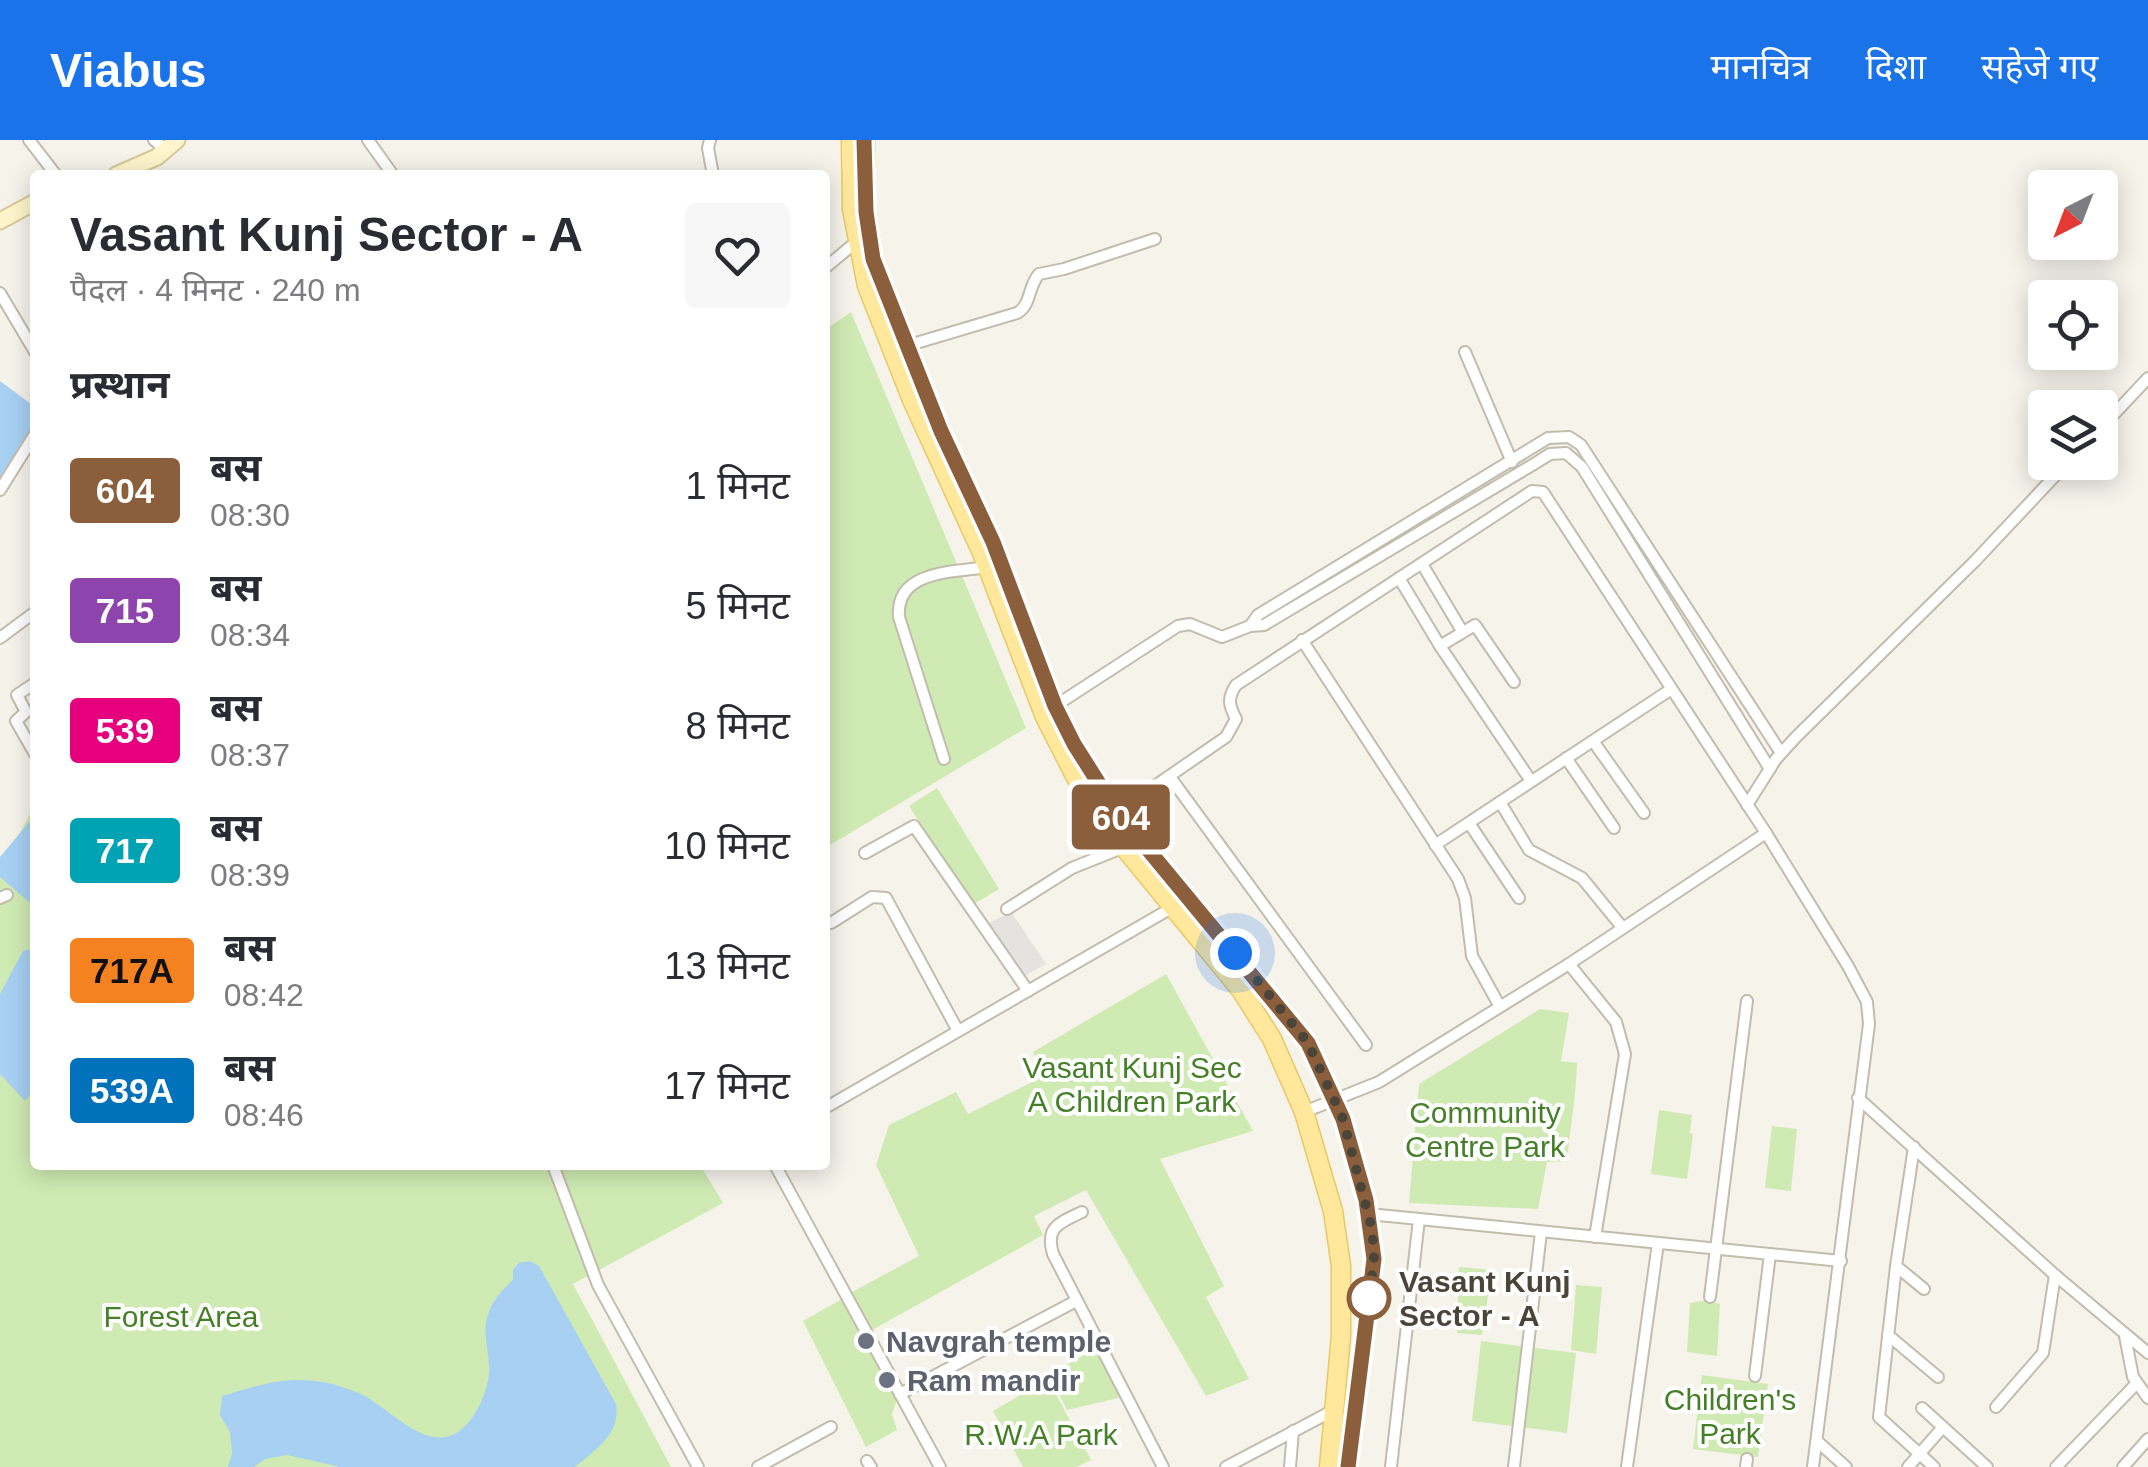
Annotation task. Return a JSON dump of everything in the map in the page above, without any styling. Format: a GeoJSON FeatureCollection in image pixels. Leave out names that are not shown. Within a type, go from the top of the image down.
{"type":"FeatureCollection","features":[{"type":"Feature","properties":{"kind":"main road"},"geometry":{"type":"LineString","coordinates":[[851,140],[852,209],[867,286],[912,400],[988,567],[1044,717],[1091,806],[1122,848],[1181,902],[1308,1043],[1336,1101],[1369,1214],[1374,1259],[1348,1467]]}},
{"type":"Feature","properties":{"kind":"main road"},"geometry":{"type":"LineString","coordinates":[[864,140],[866,212],[873,259],[906,346],[993,542],[1055,706],[1117,812],[1272,1039],[1304,1112],[1333,1211],[1340,1252],[1342,1336],[1329,1467]]}},
{"type":"Feature","properties":{"kind":"street"},"geometry":{"type":"LineString","coordinates":[[30,140],[52,170]]}},
{"type":"Feature","properties":{"kind":"street"},"geometry":{"type":"LineString","coordinates":[[368,140],[389,170]]}},
{"type":"Feature","properties":{"kind":"street"},"geometry":{"type":"LineString","coordinates":[[710,140],[712,170]]}},
{"type":"Feature","properties":{"kind":"street"},"geometry":{"type":"LineString","coordinates":[[129,170],[165,144]]}},
{"type":"Feature","properties":{"kind":"street"},"geometry":{"type":"LineString","coordinates":[[0,221],[30,205]]}},
{"type":"Feature","properties":{"kind":"street"},"geometry":{"type":"LineString","coordinates":[[906,346],[1017,314],[1026,306],[1030,287],[1039,274],[1064,270],[1155,239]]}},
{"type":"Feature","properties":{"kind":"street"},"geometry":{"type":"LineString","coordinates":[[830,264],[856,242]]}},
{"type":"Feature","properties":{"kind":"street"},"geometry":{"type":"LineString","coordinates":[[0,293],[30,344]]}},
{"type":"Feature","properties":{"kind":"street"},"geometry":{"type":"LineString","coordinates":[[1465,352],[1512,462]]}},
{"type":"Feature","properties":{"kind":"street"},"geometry":{"type":"LineString","coordinates":[[2118,410],[2148,378]]}},
{"type":"Feature","properties":{"kind":"street"},"geometry":{"type":"LineString","coordinates":[[1250,626],[1258,615],[1554,436],[1569,437],[1581,445],[1781,754]]}},
{"type":"Feature","properties":{"kind":"street"},"geometry":{"type":"LineString","coordinates":[[0,490],[30,442]]}},
{"type":"Feature","properties":{"kind":"street"},"geometry":{"type":"LineString","coordinates":[[1055,706],[1178,626],[1190,624],[1222,637],[1264,625],[1550,454],[1566,453],[1588,476],[1770,769]]}},
{"type":"Feature","properties":{"kind":"street"},"geometry":{"type":"LineString","coordinates":[[1746,805],[1781,754],[1975,562],[2051,480]]}},
{"type":"Feature","properties":{"kind":"street"},"geometry":{"type":"LineString","coordinates":[[1117,812],[1213,748],[1234,728],[1236,719],[1229,695],[1236,686],[1532,491],[1541,490],[1766,833],[1867,1002],[1869,1024],[1813,1467]]}},
{"type":"Feature","properties":{"kind":"street"},"geometry":{"type":"LineString","coordinates":[[1422,564],[1462,631]]}},
{"type":"Feature","properties":{"kind":"street"},"geometry":{"type":"LineString","coordinates":[[944,759],[898,603],[904,590],[914,582],[988,567]]}},
{"type":"Feature","properties":{"kind":"street"},"geometry":{"type":"LineString","coordinates":[[1399,578],[1531,781]]}},
{"type":"Feature","properties":{"kind":"street"},"geometry":{"type":"LineString","coordinates":[[0,638],[30,616]]}},
{"type":"Feature","properties":{"kind":"street"},"geometry":{"type":"LineString","coordinates":[[1440,646],[1462,631],[1478,626],[1514,682]]}},
{"type":"Feature","properties":{"kind":"street"},"geometry":{"type":"LineString","coordinates":[[1302,640],[1462,888],[1472,956],[1499,1005]]}},
{"type":"Feature","properties":{"kind":"street"},"geometry":{"type":"LineString","coordinates":[[30,686],[17,695],[26,712],[16,721],[30,745]]}},
{"type":"Feature","properties":{"kind":"street"},"geometry":{"type":"LineString","coordinates":[[1435,845],[1670,690]]}},
{"type":"Feature","properties":{"kind":"street"},"geometry":{"type":"LineString","coordinates":[[1593,741],[1644,813]]}},
{"type":"Feature","properties":{"kind":"street"},"geometry":{"type":"LineString","coordinates":[[1566,758],[1614,828]]}},
{"type":"Feature","properties":{"kind":"street"},"geometry":{"type":"LineString","coordinates":[[1170,777],[1366,1045]]}},
{"type":"Feature","properties":{"kind":"street"},"geometry":{"type":"LineString","coordinates":[[1500,802],[1529,850],[1582,878],[1622,928]]}},
{"type":"Feature","properties":{"kind":"street"},"geometry":{"type":"LineString","coordinates":[[1469,823],[1519,898]]}},
{"type":"Feature","properties":{"kind":"street"},"geometry":{"type":"LineString","coordinates":[[864,854],[914,826],[1028,991]]}},
{"type":"Feature","properties":{"kind":"street"},"geometry":{"type":"LineString","coordinates":[[1304,1112],[1379,1082],[1568,964],[1766,833]]}},
{"type":"Feature","properties":{"kind":"street"},"geometry":{"type":"LineString","coordinates":[[1007,910],[1072,868],[1122,848]]}},
{"type":"Feature","properties":{"kind":"street"},"geometry":{"type":"LineString","coordinates":[[831,923],[872,897],[886,898],[958,1031]]}},
{"type":"Feature","properties":{"kind":"street"},"geometry":{"type":"LineString","coordinates":[[830,1105],[1181,902]]}},
{"type":"Feature","properties":{"kind":"street"},"geometry":{"type":"LineString","coordinates":[[1568,964],[1616,1022],[1624,1044],[1596,1237]]}},
{"type":"Feature","properties":{"kind":"street"},"geometry":{"type":"LineString","coordinates":[[1710,1298],[1747,1000]]}},
{"type":"Feature","properties":{"kind":"street"},"geometry":{"type":"LineString","coordinates":[[1858,1098],[2148,1354]]}},
{"type":"Feature","properties":{"kind":"street"},"geometry":{"type":"LineString","coordinates":[[1914,1147],[1880,1417],[1934,1467]]}},
{"type":"Feature","properties":{"kind":"street"},"geometry":{"type":"LineString","coordinates":[[555,1170],[598,1285],[698,1467]]}},
{"type":"Feature","properties":{"kind":"street"},"geometry":{"type":"LineString","coordinates":[[779,1170],[940,1467]]}},
{"type":"Feature","properties":{"kind":"street"},"geometry":{"type":"LineString","coordinates":[[1082,1212],[1060,1224],[1049,1237],[1056,1264],[1164,1467]]}},
{"type":"Feature","properties":{"kind":"street"},"geometry":{"type":"LineString","coordinates":[[1369,1214],[1841,1261]]}},
{"type":"Feature","properties":{"kind":"street"},"geometry":{"type":"LineString","coordinates":[[1391,1467],[1419,1219]]}},
{"type":"Feature","properties":{"kind":"street"},"geometry":{"type":"LineString","coordinates":[[1514,1467],[1542,1232]]}},
{"type":"Feature","properties":{"kind":"street"},"geometry":{"type":"LineString","coordinates":[[1626,1467],[1658,1243]]}},
{"type":"Feature","properties":{"kind":"street"},"geometry":{"type":"LineString","coordinates":[[1755,1376],[1770,1254]]}},
{"type":"Feature","properties":{"kind":"street"},"geometry":{"type":"LineString","coordinates":[[1896,1266],[1924,1289]]}},
{"type":"Feature","properties":{"kind":"street"},"geometry":{"type":"LineString","coordinates":[[1996,1407],[2043,1353],[2055,1275]]}},
{"type":"Feature","properties":{"kind":"street"},"geometry":{"type":"LineString","coordinates":[[900,1394],[1076,1301]]}},
{"type":"Feature","properties":{"kind":"street"},"geometry":{"type":"LineString","coordinates":[[1888,1335],[1938,1377]]}},
{"type":"Feature","properties":{"kind":"street"},"geometry":{"type":"LineString","coordinates":[[2124,1336],[2136,1384],[2148,1398]]}},
{"type":"Feature","properties":{"kind":"street"},"geometry":{"type":"LineString","coordinates":[[2056,1467],[2136,1384]]}},
{"type":"Feature","properties":{"kind":"street"},"geometry":{"type":"LineString","coordinates":[[1922,1408],[1987,1467]]}},
{"type":"Feature","properties":{"kind":"street"},"geometry":{"type":"LineString","coordinates":[[1226,1467],[1336,1409]]}},
{"type":"Feature","properties":{"kind":"street"},"geometry":{"type":"LineString","coordinates":[[758,1467],[831,1427]]}},
{"type":"Feature","properties":{"kind":"street"},"geometry":{"type":"LineString","coordinates":[[1908,1467],[1943,1427]]}},
{"type":"Feature","properties":{"kind":"street"},"geometry":{"type":"LineString","coordinates":[[1290,1467],[1293,1432]]}},
{"type":"Feature","properties":{"kind":"street"},"geometry":{"type":"LineString","coordinates":[[2123,1467],[2148,1440]]}},
{"type":"Feature","properties":{"kind":"street"},"geometry":{"type":"LineString","coordinates":[[1817,1441],[1846,1467]]}},
{"type":"Feature","properties":{"kind":"green space"},"geometry":{"type":"Polygon","coordinates":[[[851,312],[1026,728],[830,845],[830,327],[851,312]]]}},
{"type":"Feature","properties":{"kind":"green space"},"geometry":{"type":"Polygon","coordinates":[[[937,788],[999,889],[971,906],[909,806],[937,788]]]}},
{"type":"Feature","properties":{"kind":"green space","name":"Forest Area"},"geometry":{"type":"Polygon","coordinates":[[[30,814],[30,1170],[703,1170],[723,1203],[573,1284],[671,1467],[0,1467],[0,872],[30,814]]]}},
{"type":"Feature","properties":{"kind":"green space","name":"Vasant Kunj Sec A Children Park"},"geometry":{"type":"Polygon","coordinates":[[[1166,974],[1253,1131],[1160,1159],[1224,1286],[1206,1297],[1249,1379],[1206,1396],[1086,1190],[1034,1216],[1043,1235],[872,1330],[850,1293],[919,1256],[876,1165],[889,1125],[956,1092],[968,1114],[1044,1076],[1033,1052],[1166,974]]]}},
{"type":"Feature","properties":{"kind":"green space","name":"Community Centre Park"},"geometry":{"type":"Polygon","coordinates":[[[1540,1009],[1569,1013],[1561,1061],[1577,1063],[1567,1161],[1547,1162],[1538,1209],[1409,1203],[1419,1084],[1540,1009]]]}},
{"type":"Feature","properties":{"kind":"green space"},"geometry":{"type":"Polygon","coordinates":[[[1659,1110],[1692,1115],[1687,1179],[1651,1174],[1659,1110]]]}},
{"type":"Feature","properties":{"kind":"green space"},"geometry":{"type":"Polygon","coordinates":[[[1772,1126],[1797,1129],[1791,1191],[1765,1188],[1772,1126]]]}},
{"type":"Feature","properties":{"kind":"green space"},"geometry":{"type":"Polygon","coordinates":[[[1459,1267],[1492,1270],[1482,1335],[1457,1333],[1459,1267]]]}},
{"type":"Feature","properties":{"kind":"green space"},"geometry":{"type":"Polygon","coordinates":[[[1576,1285],[1602,1287],[1596,1354],[1571,1350],[1576,1285]]]}},
{"type":"Feature","properties":{"kind":"green space"},"geometry":{"type":"Polygon","coordinates":[[[849,1295],[901,1388],[892,1414],[897,1430],[866,1447],[803,1321],[849,1295]]]}},
{"type":"Feature","properties":{"kind":"green space"},"geometry":{"type":"Polygon","coordinates":[[[1706,1300],[1720,1304],[1717,1356],[1687,1352],[1690,1303],[1706,1300]]]}},
{"type":"Feature","properties":{"kind":"green space"},"geometry":{"type":"Polygon","coordinates":[[[1481,1341],[1576,1353],[1567,1433],[1472,1421],[1481,1341]]]}},
{"type":"Feature","properties":{"kind":"green space"},"geometry":{"type":"Polygon","coordinates":[[[1103,1344],[1131,1395],[1067,1410],[1049,1375],[1103,1344]]]}},
{"type":"Feature","properties":{"kind":"green space","name":"Children's Park"},"geometry":{"type":"Polygon","coordinates":[[[1702,1375],[1768,1384],[1758,1457],[1693,1449],[1702,1375]]]}},
{"type":"Feature","properties":{"kind":"green space","name":"R.W.A Park"},"geometry":{"type":"Polygon","coordinates":[[[1048,1379],[1091,1460],[1077,1467],[1023,1467],[993,1411],[1048,1379]]]}},
{"type":"Feature","properties":{"kind":"shaded area"},"geometry":{"type":"Polygon","coordinates":[[[1011,912],[1046,964],[1018,980],[983,926],[1011,912]]]}},
{"type":"Feature","properties":{"kind":"water"},"geometry":{"type":"Polygon","coordinates":[[[0,381],[30,403],[30,430],[0,477],[0,381]]]}},
{"type":"Feature","properties":{"kind":"water"},"geometry":{"type":"Polygon","coordinates":[[[30,821],[30,903],[0,877],[0,857],[30,821]]]}},
{"type":"Feature","properties":{"kind":"water"},"geometry":{"type":"Polygon","coordinates":[[[30,949],[30,1094],[25,1101],[0,1074],[0,994],[23,951],[30,949]]]}},
{"type":"Feature","properties":{"kind":"water"},"geometry":{"type":"Polygon","coordinates":[[[530,1261],[539,1266],[616,1404],[611,1432],[575,1467],[340,1467],[287,1455],[265,1459],[254,1467],[228,1467],[232,1453],[230,1432],[220,1415],[222,1396],[274,1382],[313,1381],[346,1388],[425,1435],[451,1435],[464,1427],[479,1406],[488,1380],[485,1329],[489,1312],[513,1280],[513,1270],[519,1263],[530,1261]]]}},
{"type":"Feature","properties":{"kind":"bus line","name":"604"},"geometry":{"type":"LineString","coordinates":[[864,140],[865,201],[873,259],[941,431],[993,542],[1055,706],[1117,812],[1308,1043],[1343,1119],[1366,1200],[1374,1259],[1348,1467]]}},
{"type":"Feature","properties":{"kind":"place","name":"Vasant Kunj Sector - A"},"geometry":{"type":"Point","coordinates":[1369,1298]}},
{"type":"Feature","properties":{"kind":"place","name":"Navgrah temple"},"geometry":{"type":"Point","coordinates":[866,1341]}},
{"type":"Feature","properties":{"kind":"place","name":"Ram mandir"},"geometry":{"type":"Point","coordinates":[887,1380]}},
{"type":"Feature","properties":{"kind":"route"},"geometry":{"type":"LineString","coordinates":[[1235,953],[1308,1043],[1343,1119],[1372,1229],[1374,1259],[1369,1298]]}}]}
